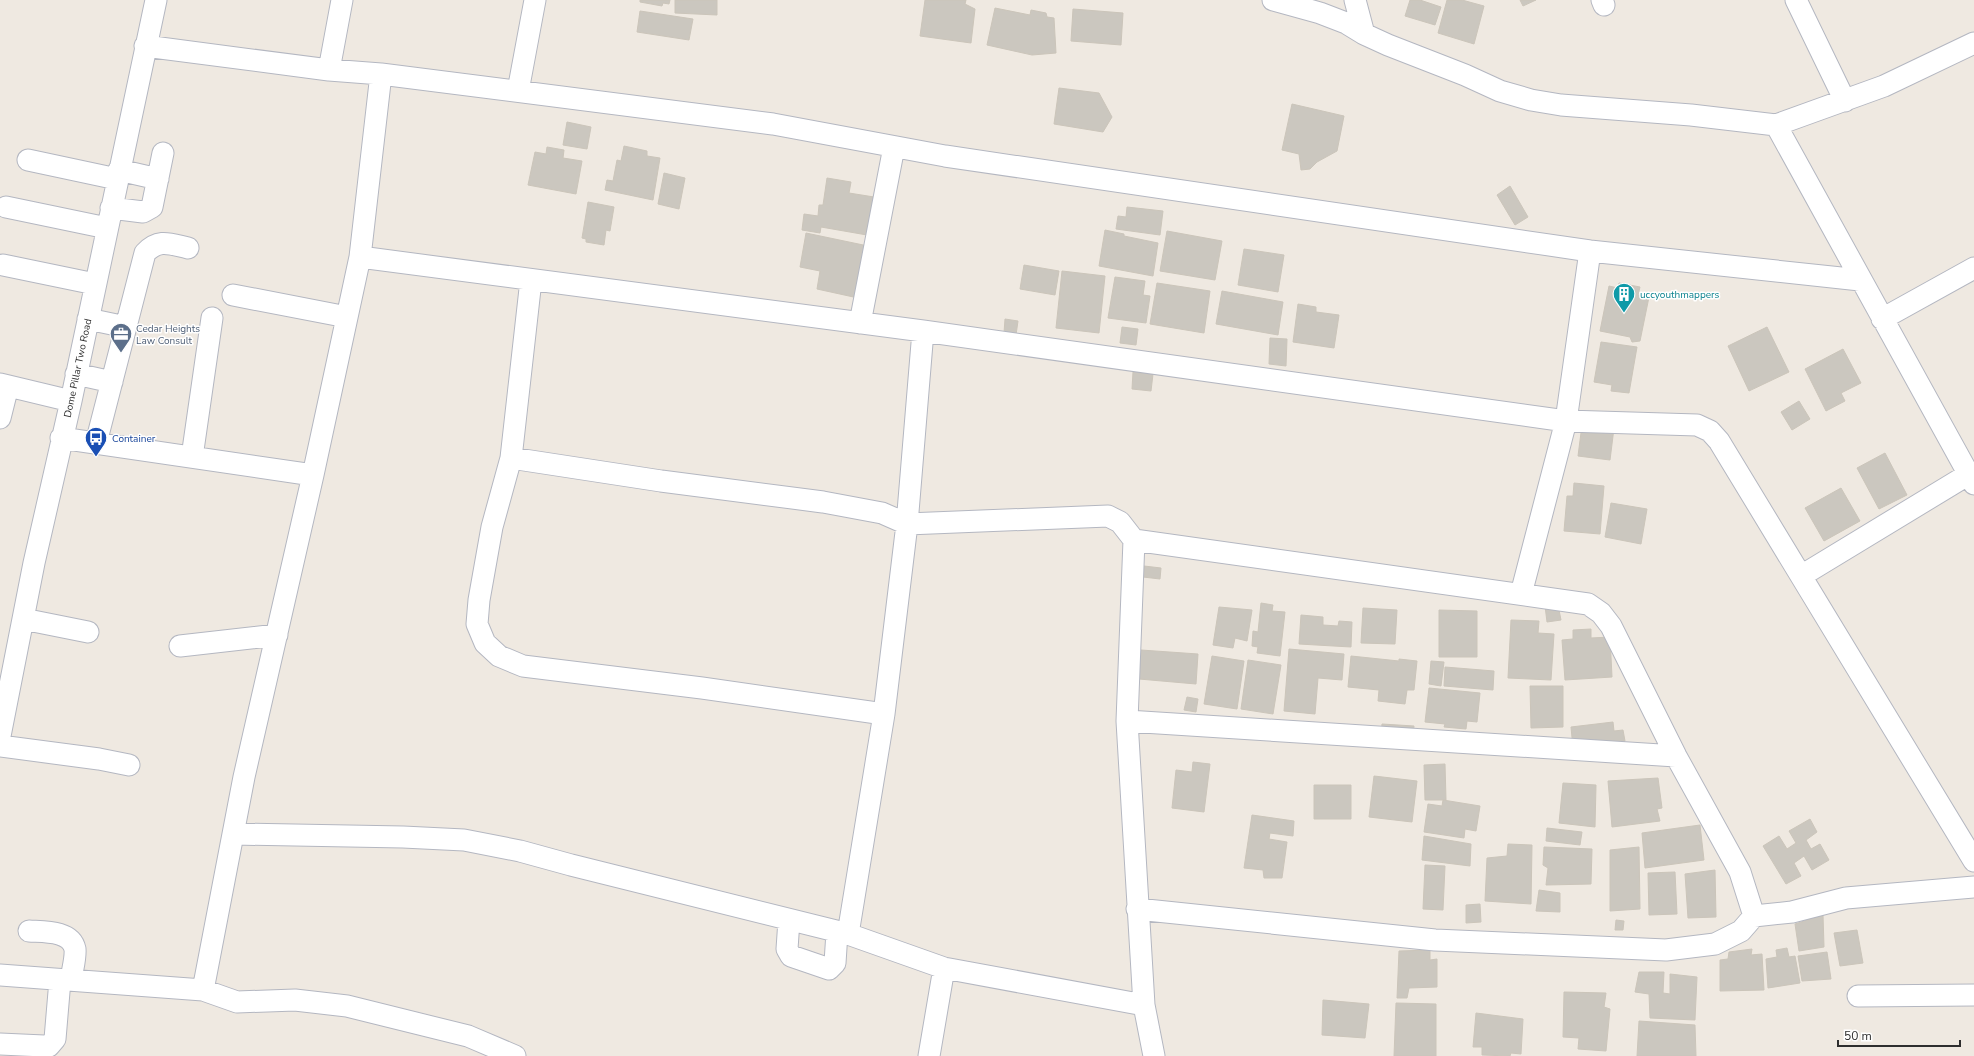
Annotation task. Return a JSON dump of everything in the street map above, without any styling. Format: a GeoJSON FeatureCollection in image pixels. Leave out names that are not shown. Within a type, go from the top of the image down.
{"type":"FeatureCollection","features":[{"type":"Feature","properties":{"kind":"street","name":"Dome Pillar Two Road"},"geometry":{"type":"LineString","coordinates":[[0,734],[2,707],[23,619],[61,438],[71,401],[145,46],[156,0]]}},
{"type":"Feature","properties":{"kind":"street"},"geometry":{"type":"LineString","coordinates":[[329,70],[342,0]]}},
{"type":"Feature","properties":{"kind":"street"},"geometry":{"type":"LineString","coordinates":[[518,91],[535,0]]}},
{"type":"Feature","properties":{"kind":"street"},"geometry":{"type":"LineString","coordinates":[[1272,0],[1320,13],[1346,23],[1364,34],[1500,91],[1531,100],[1561,105],[1691,115],[1776,125],[1884,86],[1974,43]]}},
{"type":"Feature","properties":{"kind":"street"},"geometry":{"type":"LineString","coordinates":[[1355,0],[1364,34]]}},
{"type":"Feature","properties":{"kind":"street"},"geometry":{"type":"LineString","coordinates":[[1796,0],[1845,101]]}},
{"type":"Feature","properties":{"kind":"street"},"geometry":{"type":"LineString","coordinates":[[145,46],[329,70],[381,74],[774,124],[894,147],[1590,251],[1860,280]]}},
{"type":"Feature","properties":{"kind":"street"},"geometry":{"type":"LineString","coordinates":[[203,990],[244,777],[313,475],[360,256],[381,74]]}},
{"type":"Feature","properties":{"kind":"street"},"geometry":{"type":"LineString","coordinates":[[1776,125],[1860,280],[1971,479],[1801,576]]}},
{"type":"Feature","properties":{"kind":"street"},"geometry":{"type":"LineString","coordinates":[[860,323],[894,147]]}},
{"type":"Feature","properties":{"kind":"street"},"geometry":{"type":"LineString","coordinates":[[111,208],[143,212],[152,207],[163,153]]}},
{"type":"Feature","properties":{"kind":"street"},"geometry":{"type":"LineString","coordinates":[[28,160],[118,175],[158,179]]}},
{"type":"Feature","properties":{"kind":"street"},"geometry":{"type":"LineString","coordinates":[[6,207],[107,228]]}},
{"type":"Feature","properties":{"kind":"street"},"geometry":{"type":"LineString","coordinates":[[96,443],[145,253],[152,246],[160,242],[188,248]]}},
{"type":"Feature","properties":{"kind":"street"},"geometry":{"type":"LineString","coordinates":[[1521,594],[1566,421],[1590,251]]}},
{"type":"Feature","properties":{"kind":"street"},"geometry":{"type":"LineString","coordinates":[[360,256],[531,280],[923,331],[1566,421],[1697,425],[1710,431],[1719,441],[1974,861]]}},
{"type":"Feature","properties":{"kind":"street"},"geometry":{"type":"LineString","coordinates":[[3,265],[95,284]]}},
{"type":"Feature","properties":{"kind":"street"},"geometry":{"type":"LineString","coordinates":[[1882,319],[1974,268]]}},
{"type":"Feature","properties":{"kind":"street"},"geometry":{"type":"LineString","coordinates":[[531,280],[511,458],[492,527],[479,600],[477,624],[485,643],[499,656],[523,666],[702,688],[884,714]]}},
{"type":"Feature","properties":{"kind":"street"},"geometry":{"type":"LineString","coordinates":[[233,294],[347,317]]}},
{"type":"Feature","properties":{"kind":"street"},"geometry":{"type":"LineString","coordinates":[[192,457],[212,318]]}},
{"type":"Feature","properties":{"kind":"street"},"geometry":{"type":"LineString","coordinates":[[88,319],[126,327]]}},
{"type":"Feature","properties":{"kind":"street"},"geometry":{"type":"LineString","coordinates":[[789,920],[787,949],[791,956],[829,969],[835,963],[843,933],[884,714],[907,524],[923,331]]}},
{"type":"Feature","properties":{"kind":"street"},"geometry":{"type":"LineString","coordinates":[[76,374],[112,382]]}},
{"type":"Feature","properties":{"kind":"street"},"geometry":{"type":"LineString","coordinates":[[0,418],[4,385],[71,401]]}},
{"type":"Feature","properties":{"kind":"street"},"geometry":{"type":"LineString","coordinates":[[61,438],[313,475]]}},
{"type":"Feature","properties":{"kind":"street"},"geometry":{"type":"LineString","coordinates":[[511,458],[661,481],[823,502],[882,513],[907,524],[1108,516],[1120,522],[1134,540],[1127,721],[1144,1005],[1154,1056]]}},
{"type":"Feature","properties":{"kind":"street"},"geometry":{"type":"LineString","coordinates":[[1134,540],[1588,604],[1601,613],[1611,626],[1676,756],[1740,872],[1754,916]]}},
{"type":"Feature","properties":{"kind":"street"},"geometry":{"type":"LineString","coordinates":[[23,619],[88,632]]}},
{"type":"Feature","properties":{"kind":"street"},"geometry":{"type":"LineString","coordinates":[[180,646],[277,635]]}},
{"type":"Feature","properties":{"kind":"street"},"geometry":{"type":"LineString","coordinates":[[1127,721],[1676,756]]}},
{"type":"Feature","properties":{"kind":"street"},"geometry":{"type":"LineString","coordinates":[[0,746],[100,759],[129,765]]}},
{"type":"Feature","properties":{"kind":"street"},"geometry":{"type":"LineString","coordinates":[[234,834],[403,837],[464,840],[520,851],[843,933],[944,968],[1144,1005]]}},
{"type":"Feature","properties":{"kind":"street"},"geometry":{"type":"LineString","coordinates":[[1137,908],[1435,940],[1666,950],[1715,944],[1742,931],[1754,916],[1792,912],[1846,898],[1974,887]]}},
{"type":"Feature","properties":{"kind":"street"},"geometry":{"type":"LineString","coordinates":[[0,1044],[44,1046],[53,1043],[55,1039],[65,980],[75,949],[69,938],[59,934],[28,931]]}},
{"type":"Feature","properties":{"kind":"street"},"geometry":{"type":"LineString","coordinates":[[929,1056],[944,968]]}},
{"type":"Feature","properties":{"kind":"street"},"geometry":{"type":"LineString","coordinates":[[0,975],[203,990],[237,1002],[295,1000],[347,1006],[468,1036],[515,1056]]}},
{"type":"Feature","properties":{"kind":"street"},"geometry":{"type":"LineString","coordinates":[[1858,996],[1974,995]]}},
{"type":"Feature","properties":{"kind":"building"},"geometry":{"type":"Polygon","coordinates":[[[640,0],[670,0],[669,4],[663,3],[662,6],[640,2],[640,0]]]}},
{"type":"Feature","properties":{"kind":"building"},"geometry":{"type":"Polygon","coordinates":[[[675,0],[717,0],[717,15],[675,13],[675,0]]]}},
{"type":"Feature","properties":{"kind":"building"},"geometry":{"type":"Polygon","coordinates":[[[925,0],[966,0],[965,4],[975,9],[971,43],[920,36],[925,0]]]}},
{"type":"Feature","properties":{"kind":"building"},"geometry":{"type":"Polygon","coordinates":[[[1410,0],[1420,0],[1441,7],[1435,25],[1405,16],[1410,0]]]}},
{"type":"Feature","properties":{"kind":"building"},"geometry":{"type":"Polygon","coordinates":[[[1447,0],[1462,0],[1484,6],[1474,44],[1438,33],[1447,0]]]}},
{"type":"Feature","properties":{"kind":"building"},"geometry":{"type":"Polygon","coordinates":[[[1520,0],[1536,0],[1523,6],[1520,0]]]}},
{"type":"Feature","properties":{"kind":"building"},"geometry":{"type":"Polygon","coordinates":[[[995,8],[1030,15],[1031,10],[1046,13],[1047,17],[1054,18],[1056,53],[1032,55],[987,45],[995,8]]]}},
{"type":"Feature","properties":{"kind":"building"},"geometry":{"type":"Polygon","coordinates":[[[1073,9],[1123,13],[1121,45],[1071,41],[1073,9]]]}},
{"type":"Feature","properties":{"kind":"building"},"geometry":{"type":"Polygon","coordinates":[[[640,11],[693,19],[689,40],[637,32],[640,11]]]}},
{"type":"Feature","properties":{"kind":"building"},"geometry":{"type":"Polygon","coordinates":[[[1059,88],[1099,93],[1112,117],[1103,132],[1054,124],[1059,88]]]}},
{"type":"Feature","properties":{"kind":"building"},"geometry":{"type":"Polygon","coordinates":[[[1292,104],[1344,116],[1337,151],[1317,162],[1310,169],[1301,170],[1299,154],[1282,150],[1292,104]]]}},
{"type":"Feature","properties":{"kind":"building"},"geometry":{"type":"Polygon","coordinates":[[[567,122],[591,127],[587,149],[563,145],[567,122]]]}},
{"type":"Feature","properties":{"kind":"building"},"geometry":{"type":"Polygon","coordinates":[[[624,146],[647,151],[647,156],[660,158],[653,200],[605,190],[607,180],[613,181],[617,160],[621,161],[624,146]]]}},
{"type":"Feature","properties":{"kind":"building"},"geometry":{"type":"Polygon","coordinates":[[[547,147],[564,150],[563,158],[582,161],[576,194],[528,185],[535,152],[546,154],[547,147]]]}},
{"type":"Feature","properties":{"kind":"building"},"geometry":{"type":"Polygon","coordinates":[[[664,173],[685,178],[679,209],[658,204],[664,173]]]}},
{"type":"Feature","properties":{"kind":"building"},"geometry":{"type":"Polygon","coordinates":[[[827,178],[851,182],[849,193],[874,197],[867,235],[821,227],[820,233],[802,230],[804,214],[818,216],[819,205],[823,205],[827,178]]]}},
{"type":"Feature","properties":{"kind":"building"},"geometry":{"type":"Polygon","coordinates":[[[1510,186],[1528,217],[1515,225],[1497,195],[1510,186]]]}},
{"type":"Feature","properties":{"kind":"building"},"geometry":{"type":"Polygon","coordinates":[[[588,202],[614,207],[610,231],[606,230],[604,245],[586,242],[586,239],[582,238],[588,202]]]}},
{"type":"Feature","properties":{"kind":"building"},"geometry":{"type":"Polygon","coordinates":[[[1127,207],[1163,211],[1160,235],[1116,229],[1118,216],[1126,217],[1127,207]]]}},
{"type":"Feature","properties":{"kind":"building"},"geometry":{"type":"Polygon","coordinates":[[[1105,230],[1124,234],[1124,236],[1158,243],[1153,276],[1099,266],[1105,230]]]}},
{"type":"Feature","properties":{"kind":"building"},"geometry":{"type":"Polygon","coordinates":[[[1167,231],[1222,241],[1215,280],[1160,271],[1167,231]]]}},
{"type":"Feature","properties":{"kind":"building"},"geometry":{"type":"Polygon","coordinates":[[[806,233],[868,246],[858,298],[817,289],[820,271],[800,267],[806,233]]]}},
{"type":"Feature","properties":{"kind":"building"},"geometry":{"type":"Polygon","coordinates":[[[1244,249],[1284,255],[1278,292],[1238,285],[1244,249]]]}},
{"type":"Feature","properties":{"kind":"building"},"geometry":{"type":"Polygon","coordinates":[[[1024,265],[1059,271],[1055,295],[1020,289],[1024,265]]]}},
{"type":"Feature","properties":{"kind":"building"},"geometry":{"type":"Polygon","coordinates":[[[1062,271],[1105,276],[1099,333],[1056,328],[1062,271]]]}},
{"type":"Feature","properties":{"kind":"building"},"geometry":{"type":"Polygon","coordinates":[[[1115,277],[1145,281],[1143,295],[1150,296],[1146,323],[1108,318],[1115,277]]]}},
{"type":"Feature","properties":{"kind":"building"},"geometry":{"type":"Polygon","coordinates":[[[1157,283],[1210,291],[1204,333],[1150,324],[1157,283]]]}},
{"type":"Feature","properties":{"kind":"building","name":"uccyouthmappers"},"geometry":{"type":"Polygon","coordinates":[[[1619,283],[1640,287],[1638,295],[1649,297],[1640,341],[1632,342],[1630,337],[1600,331],[1609,286],[1618,288],[1619,283]]]}},
{"type":"Feature","properties":{"kind":"building"},"geometry":{"type":"Polygon","coordinates":[[[1222,291],[1283,302],[1278,335],[1216,324],[1222,291]]]}},
{"type":"Feature","properties":{"kind":"building"},"geometry":{"type":"Polygon","coordinates":[[[1298,304],[1316,307],[1316,312],[1339,315],[1334,348],[1293,342],[1298,304]]]}},
{"type":"Feature","properties":{"kind":"building"},"geometry":{"type":"Polygon","coordinates":[[[1005,319],[1018,321],[1016,335],[1004,333],[1005,319]]]}},
{"type":"Feature","properties":{"kind":"building"},"geometry":{"type":"Polygon","coordinates":[[[1122,327],[1138,329],[1136,345],[1120,343],[1122,327]]]}},
{"type":"Feature","properties":{"kind":"building"},"geometry":{"type":"Polygon","coordinates":[[[1767,327],[1789,372],[1749,391],[1728,346],[1767,327]]]}},
{"type":"Feature","properties":{"kind":"building"},"geometry":{"type":"Polygon","coordinates":[[[1270,338],[1287,339],[1286,366],[1269,364],[1270,338]]]}},
{"type":"Feature","properties":{"kind":"building"},"geometry":{"type":"Polygon","coordinates":[[[1601,342],[1637,347],[1629,393],[1611,391],[1612,385],[1594,382],[1601,342]]]}},
{"type":"Feature","properties":{"kind":"building"},"geometry":{"type":"Polygon","coordinates":[[[1843,349],[1861,383],[1841,393],[1845,401],[1826,411],[1805,369],[1843,349]]]}},
{"type":"Feature","properties":{"kind":"building"},"geometry":{"type":"Polygon","coordinates":[[[1133,372],[1153,374],[1151,391],[1132,389],[1133,372]]]}},
{"type":"Feature","properties":{"kind":"building"},"geometry":{"type":"Polygon","coordinates":[[[1799,401],[1810,419],[1792,430],[1781,412],[1799,401]]]}},
{"type":"Feature","properties":{"kind":"building"},"geometry":{"type":"Polygon","coordinates":[[[1582,425],[1614,428],[1610,460],[1578,456],[1582,425]]]}},
{"type":"Feature","properties":{"kind":"building"},"geometry":{"type":"Polygon","coordinates":[[[1885,453],[1907,495],[1879,509],[1857,468],[1885,453]]]}},
{"type":"Feature","properties":{"kind":"building"},"geometry":{"type":"Polygon","coordinates":[[[1574,483],[1604,486],[1600,534],[1564,531],[1567,496],[1573,496],[1574,483]]]}},
{"type":"Feature","properties":{"kind":"building"},"geometry":{"type":"Polygon","coordinates":[[[1841,488],[1860,521],[1824,541],[1805,508],[1841,488]]]}},
{"type":"Feature","properties":{"kind":"building"},"geometry":{"type":"Polygon","coordinates":[[[1611,503],[1647,509],[1641,544],[1605,537],[1611,503]]]}},
{"type":"Feature","properties":{"kind":"building"},"geometry":{"type":"Polygon","coordinates":[[[1144,566],[1161,568],[1160,579],[1143,577],[1144,566]]]}},
{"type":"Feature","properties":{"kind":"building"},"geometry":{"type":"Polygon","coordinates":[[[1261,603],[1273,605],[1272,611],[1285,612],[1280,656],[1257,653],[1258,647],[1252,646],[1253,631],[1258,632],[1261,603]]]}},
{"type":"Feature","properties":{"kind":"building"},"geometry":{"type":"Polygon","coordinates":[[[1558,605],[1561,620],[1547,622],[1545,606],[1558,605]]]}},
{"type":"Feature","properties":{"kind":"building"},"geometry":{"type":"Polygon","coordinates":[[[1219,607],[1252,610],[1247,641],[1235,638],[1233,648],[1213,645],[1219,607]]]}},
{"type":"Feature","properties":{"kind":"building"},"geometry":{"type":"Polygon","coordinates":[[[1363,608],[1397,610],[1395,644],[1361,643],[1363,608]]]}},
{"type":"Feature","properties":{"kind":"building"},"geometry":{"type":"Polygon","coordinates":[[[1439,610],[1477,611],[1477,657],[1439,657],[1439,610]]]}},
{"type":"Feature","properties":{"kind":"building"},"geometry":{"type":"Polygon","coordinates":[[[1301,615],[1323,617],[1323,625],[1338,626],[1339,621],[1352,622],[1351,647],[1299,644],[1301,615]]]}},
{"type":"Feature","properties":{"kind":"building"},"geometry":{"type":"Polygon","coordinates":[[[1511,620],[1539,621],[1538,633],[1554,634],[1551,680],[1508,678],[1511,620]]]}},
{"type":"Feature","properties":{"kind":"building"},"geometry":{"type":"Polygon","coordinates":[[[1591,629],[1591,638],[1610,637],[1612,677],[1565,680],[1562,640],[1573,639],[1573,630],[1591,629]]]}},
{"type":"Feature","properties":{"kind":"building"},"geometry":{"type":"Polygon","coordinates":[[[1289,649],[1344,654],[1342,680],[1318,678],[1315,714],[1284,711],[1289,649]]]}},
{"type":"Feature","properties":{"kind":"building"},"geometry":{"type":"Polygon","coordinates":[[[1141,650],[1198,654],[1196,684],[1139,679],[1141,650]]]}},
{"type":"Feature","properties":{"kind":"building"},"geometry":{"type":"Polygon","coordinates":[[[1212,656],[1244,661],[1237,709],[1204,704],[1212,656]]]}},
{"type":"Feature","properties":{"kind":"building"},"geometry":{"type":"Polygon","coordinates":[[[1351,656],[1399,661],[1399,659],[1417,661],[1414,690],[1407,690],[1405,704],[1378,701],[1379,690],[1348,687],[1351,656]]]}},
{"type":"Feature","properties":{"kind":"building"},"geometry":{"type":"Polygon","coordinates":[[[1248,660],[1281,665],[1273,714],[1241,709],[1248,660]]]}},
{"type":"Feature","properties":{"kind":"building"},"geometry":{"type":"Polygon","coordinates":[[[1431,661],[1444,662],[1441,686],[1429,684],[1431,661]]]}},
{"type":"Feature","properties":{"kind":"building"},"geometry":{"type":"Polygon","coordinates":[[[1445,667],[1494,671],[1493,690],[1444,686],[1445,667]]]}},
{"type":"Feature","properties":{"kind":"building"},"geometry":{"type":"Polygon","coordinates":[[[1530,686],[1563,686],[1563,727],[1531,728],[1530,686]]]}},
{"type":"Feature","properties":{"kind":"building"},"geometry":{"type":"Polygon","coordinates":[[[1429,688],[1480,693],[1477,722],[1467,721],[1466,729],[1444,727],[1445,724],[1425,722],[1429,688]]]}},
{"type":"Feature","properties":{"kind":"building"},"geometry":{"type":"Polygon","coordinates":[[[1187,697],[1198,699],[1196,712],[1184,710],[1187,697]]]}},
{"type":"Feature","properties":{"kind":"building"},"geometry":{"type":"Polygon","coordinates":[[[1613,722],[1614,731],[1623,730],[1625,741],[1573,748],[1571,727],[1613,722]]]}},
{"type":"Feature","properties":{"kind":"building"},"geometry":{"type":"Polygon","coordinates":[[[1382,724],[1414,726],[1413,738],[1381,735],[1382,724]]]}},
{"type":"Feature","properties":{"kind":"building"},"geometry":{"type":"Polygon","coordinates":[[[1193,762],[1210,764],[1204,812],[1172,808],[1176,770],[1192,772],[1193,762]]]}},
{"type":"Feature","properties":{"kind":"building"},"geometry":{"type":"Polygon","coordinates":[[[1445,764],[1446,800],[1425,800],[1424,765],[1445,764]]]}},
{"type":"Feature","properties":{"kind":"building"},"geometry":{"type":"Polygon","coordinates":[[[1374,776],[1417,781],[1412,822],[1369,817],[1374,776]]]}},
{"type":"Feature","properties":{"kind":"building"},"geometry":{"type":"Polygon","coordinates":[[[1658,778],[1662,808],[1657,809],[1660,821],[1612,827],[1608,781],[1658,778]]]}},
{"type":"Feature","properties":{"kind":"building"},"geometry":{"type":"Polygon","coordinates":[[[1563,783],[1596,785],[1595,827],[1559,823],[1563,783]]]}},
{"type":"Feature","properties":{"kind":"building"},"geometry":{"type":"Polygon","coordinates":[[[1314,785],[1351,785],[1351,819],[1314,819],[1314,785]]]}},
{"type":"Feature","properties":{"kind":"building"},"geometry":{"type":"Polygon","coordinates":[[[1443,800],[1480,806],[1476,831],[1465,829],[1464,838],[1424,832],[1428,804],[1442,806],[1443,800]]]}},
{"type":"Feature","properties":{"kind":"building"},"geometry":{"type":"Polygon","coordinates":[[[1252,815],[1294,821],[1293,836],[1270,833],[1269,839],[1287,842],[1282,878],[1264,878],[1263,870],[1244,868],[1252,815]]]}},
{"type":"Feature","properties":{"kind":"building"},"geometry":{"type":"Polygon","coordinates":[[[1810,819],[1817,832],[1806,840],[1811,849],[1820,844],[1829,860],[1812,870],[1804,856],[1794,863],[1801,876],[1786,884],[1763,846],[1779,836],[1787,849],[1796,843],[1789,831],[1810,819]]]}},
{"type":"Feature","properties":{"kind":"building"},"geometry":{"type":"Polygon","coordinates":[[[1700,825],[1704,860],[1645,868],[1642,833],[1700,825]]]}},
{"type":"Feature","properties":{"kind":"building"},"geometry":{"type":"Polygon","coordinates":[[[1547,828],[1582,832],[1580,845],[1546,841],[1547,828]]]}},
{"type":"Feature","properties":{"kind":"building"},"geometry":{"type":"Polygon","coordinates":[[[1424,836],[1471,844],[1470,866],[1422,860],[1424,836]]]}},
{"type":"Feature","properties":{"kind":"building"},"geometry":{"type":"Polygon","coordinates":[[[1508,844],[1532,845],[1531,904],[1485,901],[1487,858],[1507,856],[1508,844]]]}},
{"type":"Feature","properties":{"kind":"building"},"geometry":{"type":"Polygon","coordinates":[[[1544,847],[1592,849],[1591,884],[1546,885],[1548,868],[1543,865],[1544,847]]]}},
{"type":"Feature","properties":{"kind":"building"},"geometry":{"type":"Polygon","coordinates":[[[1639,847],[1640,909],[1610,911],[1610,850],[1639,847]]]}},
{"type":"Feature","properties":{"kind":"building"},"geometry":{"type":"Polygon","coordinates":[[[1425,865],[1445,866],[1443,910],[1423,909],[1425,865]]]}},
{"type":"Feature","properties":{"kind":"building"},"geometry":{"type":"Polygon","coordinates":[[[1715,870],[1716,917],[1688,918],[1685,874],[1715,870]]]}},
{"type":"Feature","properties":{"kind":"building"},"geometry":{"type":"Polygon","coordinates":[[[1675,872],[1677,914],[1649,915],[1648,873],[1675,872]]]}},
{"type":"Feature","properties":{"kind":"building"},"geometry":{"type":"Polygon","coordinates":[[[1539,890],[1560,893],[1560,912],[1536,911],[1539,890]]]}},
{"type":"Feature","properties":{"kind":"building"},"geometry":{"type":"Polygon","coordinates":[[[1480,904],[1481,922],[1466,923],[1466,905],[1480,904]]]}},
{"type":"Feature","properties":{"kind":"building"},"geometry":{"type":"Polygon","coordinates":[[[1823,915],[1824,947],[1799,951],[1795,924],[1823,915]]]}},
{"type":"Feature","properties":{"kind":"building"},"geometry":{"type":"Polygon","coordinates":[[[1616,920],[1624,921],[1623,930],[1615,930],[1616,920]]]}},
{"type":"Feature","properties":{"kind":"building"},"geometry":{"type":"Polygon","coordinates":[[[1857,930],[1863,963],[1840,966],[1834,933],[1857,930]]]}},
{"type":"Feature","properties":{"kind":"building"},"geometry":{"type":"Polygon","coordinates":[[[1787,948],[1789,957],[1795,956],[1800,983],[1768,988],[1766,959],[1777,957],[1776,950],[1787,948]]]}},
{"type":"Feature","properties":{"kind":"building"},"geometry":{"type":"Polygon","coordinates":[[[1752,949],[1751,955],[1762,954],[1764,990],[1720,991],[1720,960],[1728,959],[1729,952],[1752,949]]]}},
{"type":"Feature","properties":{"kind":"building"},"geometry":{"type":"Polygon","coordinates":[[[1430,950],[1430,960],[1437,959],[1437,987],[1409,988],[1407,998],[1397,998],[1399,951],[1430,950]]]}},
{"type":"Feature","properties":{"kind":"building"},"geometry":{"type":"Polygon","coordinates":[[[1827,952],[1831,979],[1802,981],[1798,956],[1827,952]]]}},
{"type":"Feature","properties":{"kind":"building"},"geometry":{"type":"Polygon","coordinates":[[[1639,972],[1664,972],[1663,993],[1670,994],[1670,974],[1697,977],[1695,1020],[1650,1018],[1649,994],[1635,992],[1639,972]]]}},
{"type":"Feature","properties":{"kind":"building"},"geometry":{"type":"Polygon","coordinates":[[[1564,992],[1606,993],[1604,1007],[1610,1009],[1606,1051],[1578,1049],[1579,1038],[1563,1037],[1564,992]]]}},
{"type":"Feature","properties":{"kind":"building"},"geometry":{"type":"Polygon","coordinates":[[[1323,1000],[1369,1004],[1365,1038],[1322,1035],[1323,1000]]]}},
{"type":"Feature","properties":{"kind":"building"},"geometry":{"type":"Polygon","coordinates":[[[1396,1003],[1436,1004],[1436,1056],[1394,1056],[1396,1003]]]}},
{"type":"Feature","properties":{"kind":"building"},"geometry":{"type":"Polygon","coordinates":[[[1476,1013],[1523,1019],[1521,1054],[1511,1053],[1510,1056],[1482,1055],[1482,1047],[1473,1047],[1476,1013]]]}},
{"type":"Feature","properties":{"kind":"building"},"geometry":{"type":"Polygon","coordinates":[[[1639,1021],[1695,1025],[1696,1056],[1637,1056],[1639,1021]]]}},
{"type":"Feature","properties":{"kind":"place","name":"uccyouthmappers"},"geometry":{"type":"Point","coordinates":[1624,314]}},
{"type":"Feature","properties":{"kind":"place","name":"Cedar Heights Law Consult"},"geometry":{"type":"Point","coordinates":[121,354]}},
{"type":"Feature","properties":{"kind":"place","name":"Container"},"geometry":{"type":"Point","coordinates":[96,458]}}]}
